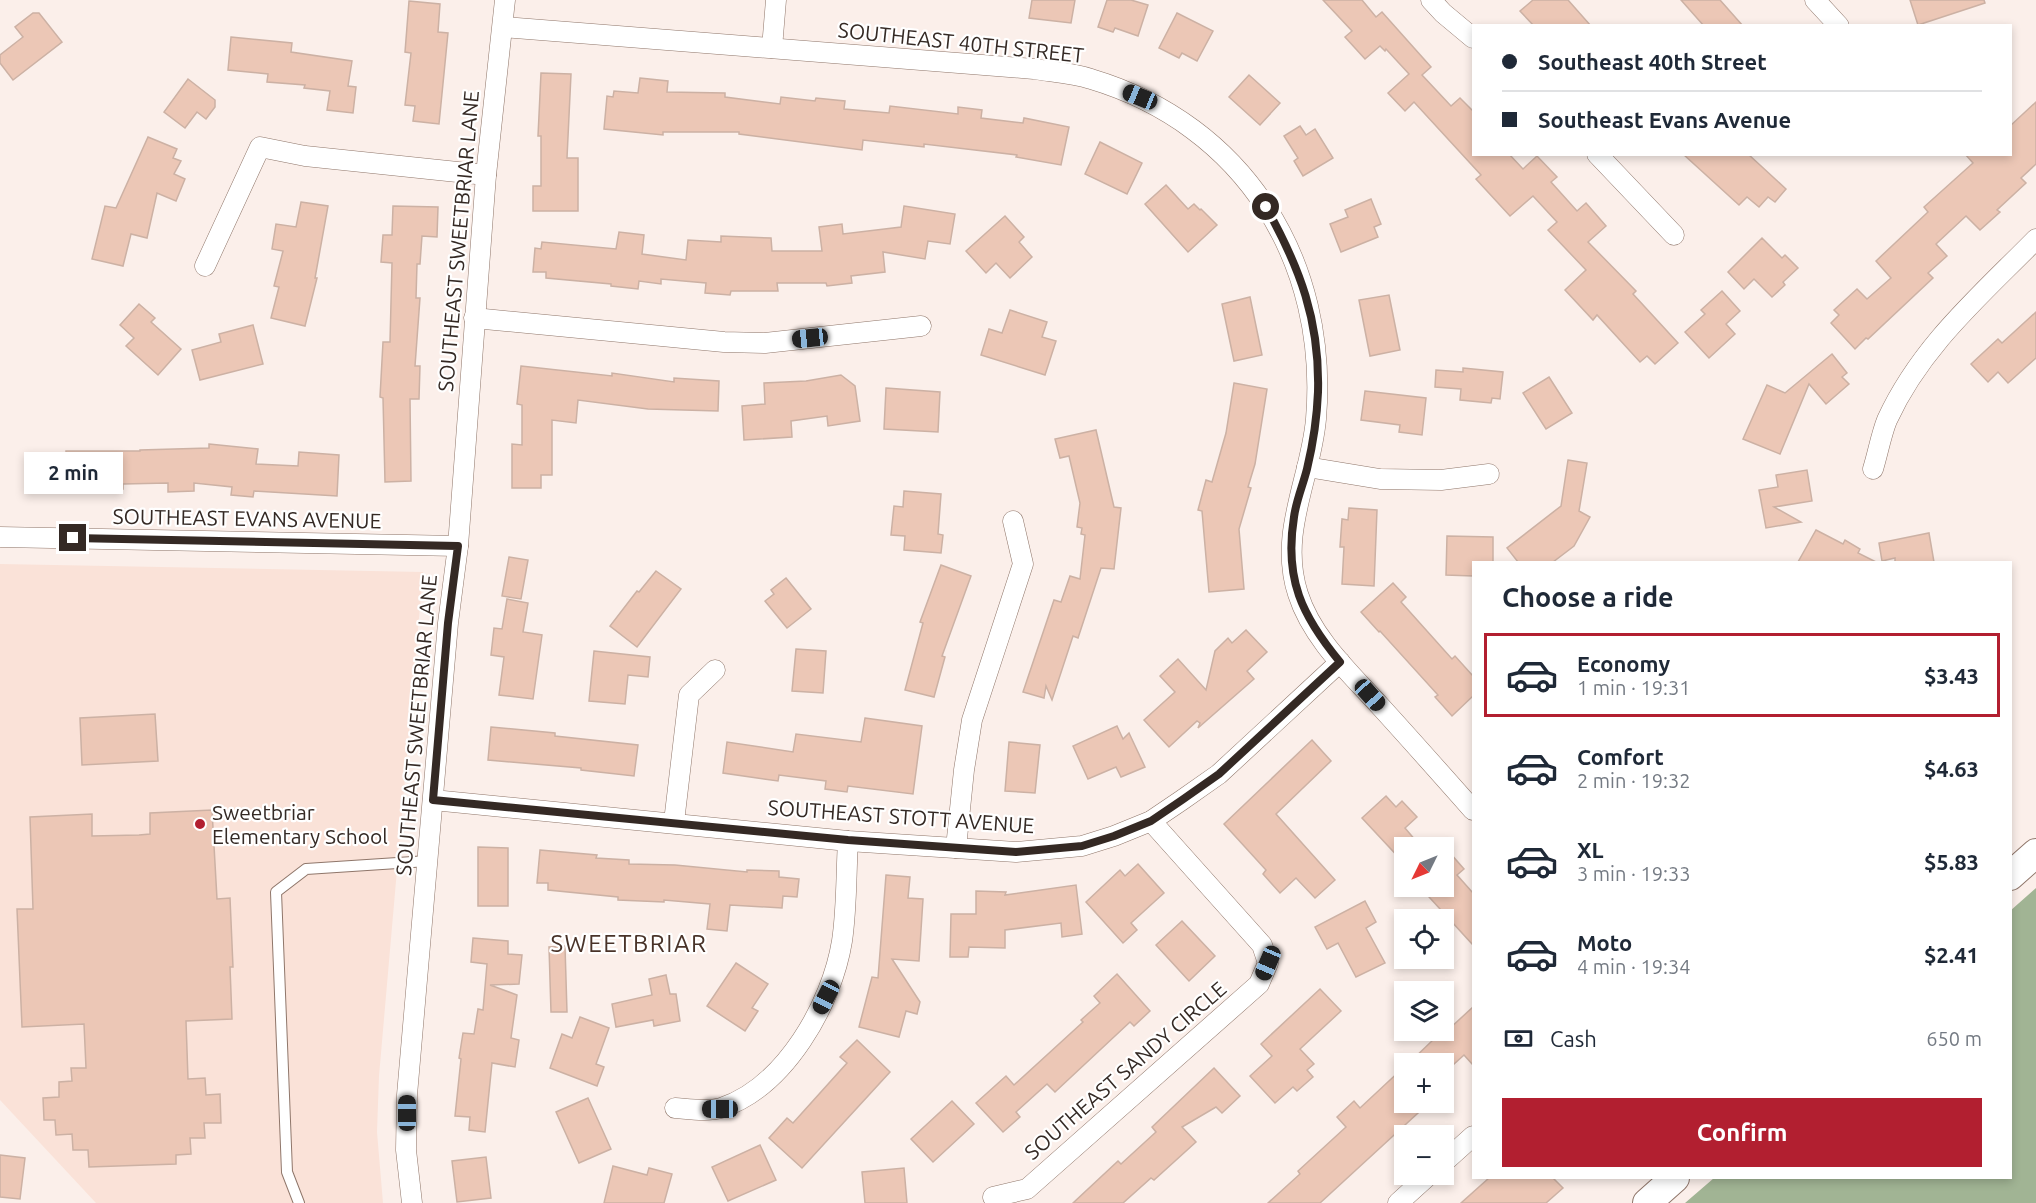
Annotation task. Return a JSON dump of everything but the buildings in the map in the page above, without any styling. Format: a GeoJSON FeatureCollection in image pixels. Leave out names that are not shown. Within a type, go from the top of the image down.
{"type":"FeatureCollection","features":[{"type":"Feature","properties":{"kind":"main road"},"geometry":{"type":"LineString","coordinates":[[2012,874],[2036,853]]}},
{"type":"Feature","properties":{"kind":"main road"},"geometry":{"type":"LineString","coordinates":[[1647,1203],[1674,1179]]}},
{"type":"Feature","properties":{"kind":"street","name":"SOUTHEAST SWEETBRIAR LANE"},"geometry":{"type":"LineString","coordinates":[[412,1203],[406,1150],[407,1095],[448,623],[458,546],[486,175],[505,0]]}},
{"type":"Feature","properties":{"kind":"street"},"geometry":{"type":"LineString","coordinates":[[772,48],[776,0]]}},
{"type":"Feature","properties":{"kind":"street"},"geometry":{"type":"LineString","coordinates":[[1431,0],[1472,37]]}},
{"type":"Feature","properties":{"kind":"street"},"geometry":{"type":"LineString","coordinates":[[1815,0],[1837,24]]}},
{"type":"Feature","properties":{"kind":"street","name":"SOUTHEAST 40TH STREET"},"geometry":{"type":"LineString","coordinates":[[503,27],[1034,69],[1090,78],[1140,97],[1191,129],[1228,160],[1261,198],[1289,248],[1303,283],[1313,323],[1318,392],[1307,467],[1294,516],[1292,544],[1297,593],[1306,615],[1318,635],[1340,662],[1472,809]]}},
{"type":"Feature","properties":{"kind":"street"},"geometry":{"type":"LineString","coordinates":[[205,266],[260,147],[305,156],[486,175]]}},
{"type":"Feature","properties":{"kind":"street"},"geometry":{"type":"LineString","coordinates":[[1599,156],[1674,235]]}},
{"type":"Feature","properties":{"kind":"street"},"geometry":{"type":"LineString","coordinates":[[1873,469],[1886,422],[1914,369],[1940,336],[2036,239]]}},
{"type":"Feature","properties":{"kind":"street"},"geometry":{"type":"LineString","coordinates":[[474,318],[724,342],[765,343],[921,326]]}},
{"type":"Feature","properties":{"kind":"street"},"geometry":{"type":"LineString","coordinates":[[1307,467],[1380,479],[1441,480],[1489,474]]}},
{"type":"Feature","properties":{"kind":"street"},"geometry":{"type":"LineString","coordinates":[[956,848],[972,720],[1023,564],[1013,521]]}},
{"type":"Feature","properties":{"kind":"street","name":"SOUTHEAST EVANS AVENUE"},"geometry":{"type":"LineString","coordinates":[[0,537],[458,546]]}},
{"type":"Feature","properties":{"kind":"street","name":"SOUTHEAST STOTT AVENUE"},"geometry":{"type":"LineString","coordinates":[[433,800],[848,840],[956,848],[1016,852],[1082,846],[1151,821],[1219,774],[1340,662]]}},
{"type":"Feature","properties":{"kind":"street"},"geometry":{"type":"LineString","coordinates":[[674,822],[689,695],[715,670]]}},
{"type":"Feature","properties":{"kind":"street","name":"SOUTHEAST SANDY CIRCLE"},"geometry":{"type":"LineString","coordinates":[[993,1197],[1027,1189],[1259,984],[1264,974],[1268,963],[1262,945],[1151,821]]}},
{"type":"Feature","properties":{"kind":"street"},"geometry":{"type":"LineString","coordinates":[[675,1108],[720,1109],[745,1096],[765,1082],[784,1063],[814,1020],[826,997],[842,941],[848,840]]}},
{"type":"Feature","properties":{"kind":"street"},"geometry":{"type":"LineString","coordinates":[[1454,1152],[1472,1137]]}},
{"type":"Feature","properties":{"kind":"street"},"geometry":{"type":"LineString","coordinates":[[1398,1203],[1418,1185]]}},
{"type":"Feature","properties":{"kind":"lane"},"geometry":{"type":"LineString","coordinates":[[299,1203],[287,1172],[276,892],[306,869],[428,861]]}},
{"type":"Feature","properties":{"kind":"shaded area","name":"Sweetbriar Elementary School"},"geometry":{"type":"Polygon","coordinates":[[[0,564],[423,572],[379,1076],[377,1132],[383,1203],[96,1203],[0,1100],[0,564]]]}},
{"type":"Feature","properties":{"kind":"green space"},"geometry":{"type":"Polygon","coordinates":[[[2036,888],[2036,1203],[1685,1203],[1713,1179],[2012,1179],[2012,909],[2036,888]]]}},
{"type":"Feature","properties":{"kind":"place","name":"Sweetbriar Elementary School"},"geometry":{"type":"Point","coordinates":[200,824]}},
{"type":"Feature","properties":{"kind":"district","name":"SWEETBRIAR"},"geometry":{"type":"Point","coordinates":[629,943]}},
{"type":"Feature","properties":{"kind":"route"},"geometry":{"type":"LineString","coordinates":[[73,538],[458,546],[448,623],[433,800],[848,840],[956,848],[1016,852],[1082,846],[1151,821],[1219,774],[1340,662],[1318,635],[1297,593],[1292,544],[1294,516],[1307,467],[1315,423],[1318,392],[1317,357],[1313,323],[1303,283],[1289,248],[1266,207]]}}]}
